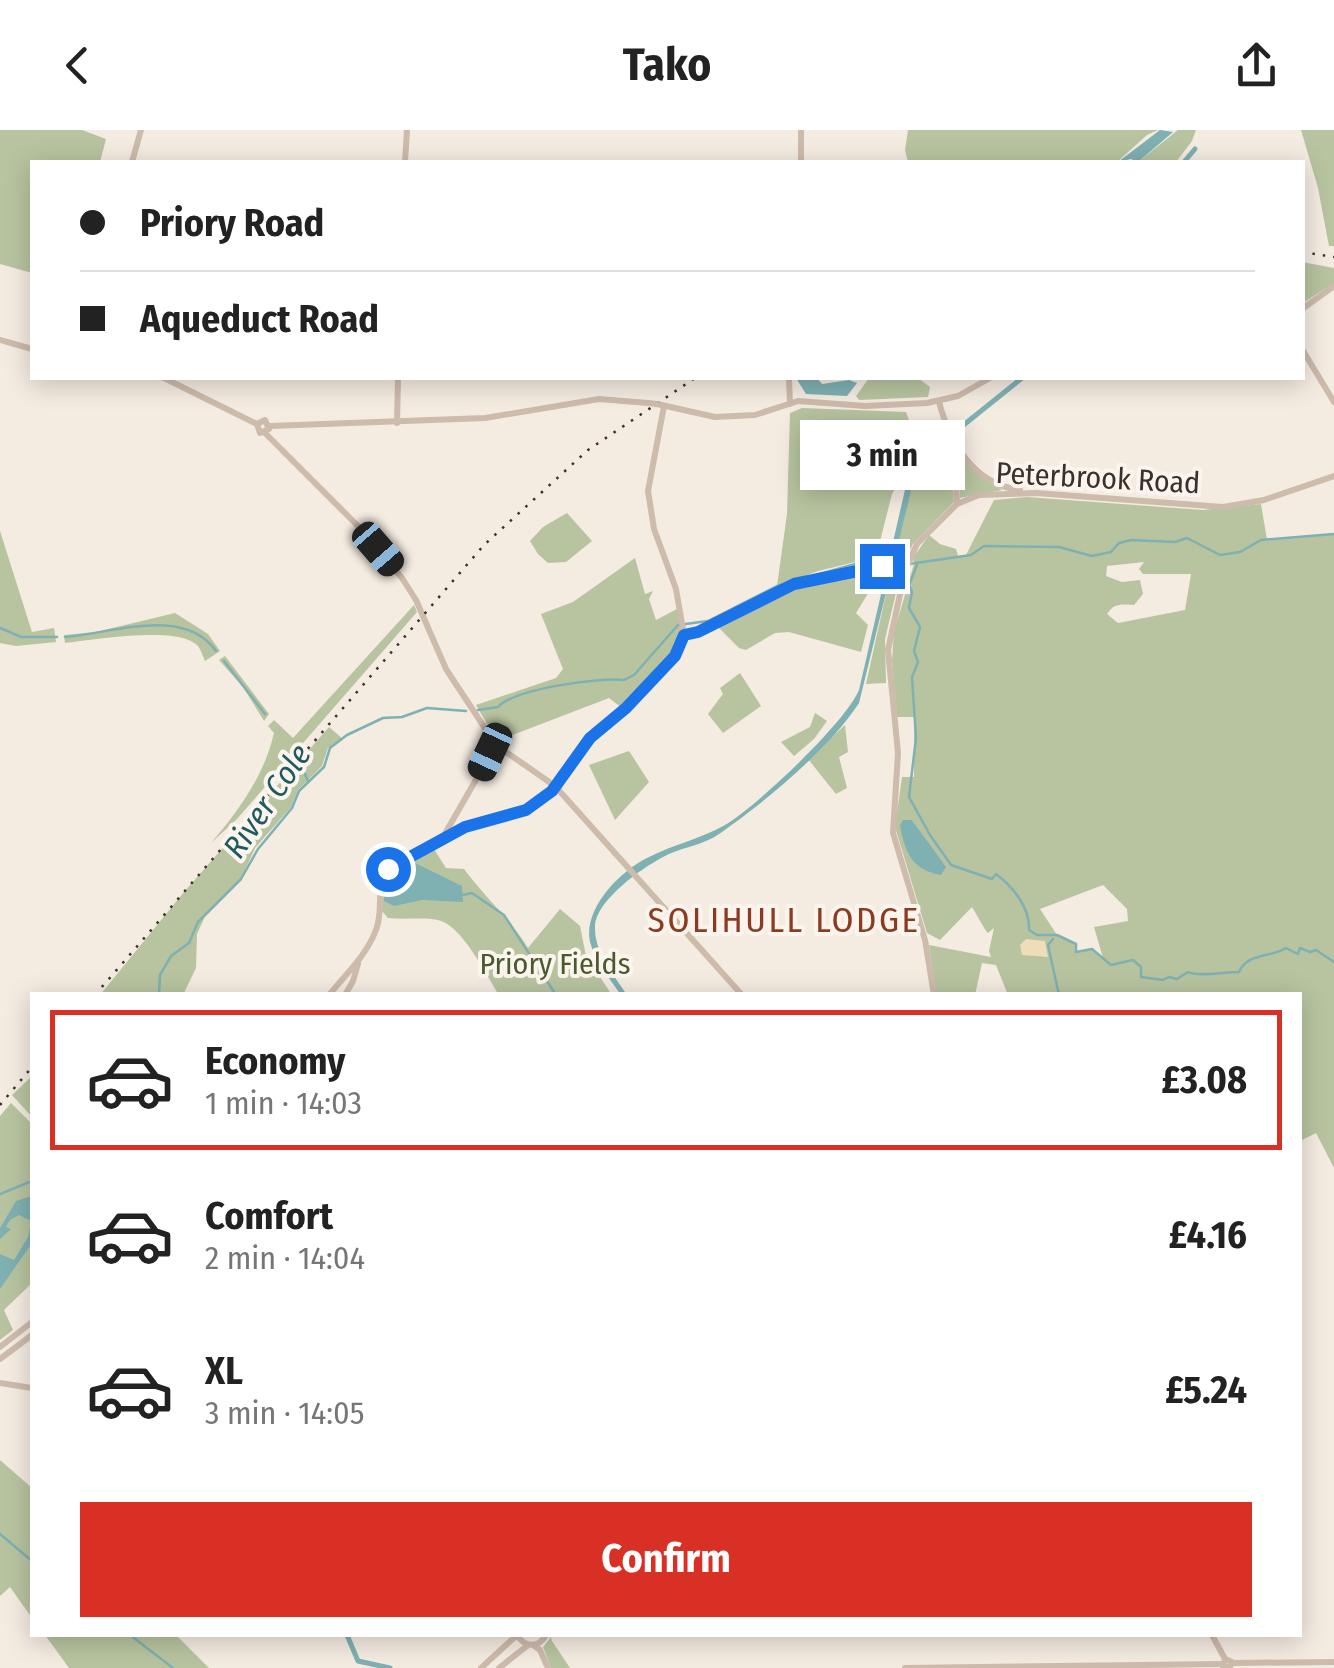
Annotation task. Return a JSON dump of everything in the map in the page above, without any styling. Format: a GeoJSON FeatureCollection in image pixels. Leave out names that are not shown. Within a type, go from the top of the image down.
{"type":"FeatureCollection","features":[{"type":"Feature","properties":{"kind":"street"},"geometry":{"type":"LineString","coordinates":[[132,160],[140,130]]}},
{"type":"Feature","properties":{"kind":"street"},"geometry":{"type":"LineString","coordinates":[[405,160],[406,130]]}},
{"type":"Feature","properties":{"kind":"street"},"geometry":{"type":"LineString","coordinates":[[801,130],[801,160]]}},
{"type":"Feature","properties":{"kind":"street"},"geometry":{"type":"LineString","coordinates":[[1305,307],[1334,286]]}},
{"type":"Feature","properties":{"kind":"street"},"geometry":{"type":"LineString","coordinates":[[0,340],[30,349]]}},
{"type":"Feature","properties":{"kind":"street"},"geometry":{"type":"LineString","coordinates":[[1305,354],[1334,402]]}},
{"type":"Feature","properties":{"kind":"street"},"geometry":{"type":"LineString","coordinates":[[168,380],[257,424],[265,420],[280,451],[357,526],[402,578],[416,600],[446,669],[496,745],[555,786],[739,992]]}},
{"type":"Feature","properties":{"kind":"street"},"geometry":{"type":"LineString","coordinates":[[396,423],[398,380]]}},
{"type":"Feature","properties":{"kind":"street"},"geometry":{"type":"LineString","coordinates":[[789,380],[790,404]]}},
{"type":"Feature","properties":{"kind":"street"},"geometry":{"type":"LineString","coordinates":[[267,430],[499,416],[599,398],[661,405],[716,417],[755,415],[810,401],[884,406],[939,402],[986,380]]}},
{"type":"Feature","properties":{"kind":"street"},"geometry":{"type":"LineString","coordinates":[[939,402],[952,440],[957,504]]}},
{"type":"Feature","properties":{"kind":"street"},"geometry":{"type":"LineString","coordinates":[[332,992],[358,962],[376,930],[386,872],[396,863],[479,821],[526,810],[555,786],[590,738],[626,708],[675,656],[684,632],[682,619],[649,503],[661,405]]}},
{"type":"Feature","properties":{"kind":"street"},"geometry":{"type":"LineString","coordinates":[[952,440],[996,485],[1036,493]]}},
{"type":"Feature","properties":{"kind":"street","name":"Peterbrook Road"},"geometry":{"type":"LineString","coordinates":[[934,992],[925,940],[893,833],[898,767],[888,650],[905,572],[916,544],[957,504],[979,495],[1036,493],[1223,507],[1264,500],[1334,476]]}},
{"type":"Feature","properties":{"kind":"street"},"geometry":{"type":"LineString","coordinates":[[684,632],[698,632],[794,584],[882,566]]}},
{"type":"Feature","properties":{"kind":"street"},"geometry":{"type":"LineString","coordinates":[[895,568],[905,572]]}},
{"type":"Feature","properties":{"kind":"street"},"geometry":{"type":"LineString","coordinates":[[443,838],[496,745]]}},
{"type":"Feature","properties":{"kind":"street"},"geometry":{"type":"LineString","coordinates":[[346,992],[354,981],[358,962]]}},
{"type":"Feature","properties":{"kind":"street"},"geometry":{"type":"LineString","coordinates":[[0,1347],[30,1324]]}},
{"type":"Feature","properties":{"kind":"street"},"geometry":{"type":"LineString","coordinates":[[0,1359],[30,1336]]}},
{"type":"Feature","properties":{"kind":"street"},"geometry":{"type":"LineString","coordinates":[[0,1383],[30,1388]]}},
{"type":"Feature","properties":{"kind":"street"},"geometry":{"type":"LineString","coordinates":[[480,1668],[514,1637]]}},
{"type":"Feature","properties":{"kind":"street"},"geometry":{"type":"LineString","coordinates":[[519,1637],[535,1646],[548,1668]]}},
{"type":"Feature","properties":{"kind":"street"},"geometry":{"type":"LineString","coordinates":[[499,1668],[544,1637]]}},
{"type":"Feature","properties":{"kind":"street"},"geometry":{"type":"LineString","coordinates":[[1213,1637],[1232,1665]]}},
{"type":"Feature","properties":{"kind":"street"},"geometry":{"type":"LineString","coordinates":[[905,1668],[1334,1662]]}},
{"type":"Feature","properties":{"kind":"green space"},"geometry":{"type":"Polygon","coordinates":[[[0,130],[82,130],[106,139],[101,160],[30,160],[30,272],[0,264],[0,130]]]}},
{"type":"Feature","properties":{"kind":"green space"},"geometry":{"type":"Polygon","coordinates":[[[908,130],[1158,130],[1119,160],[908,160],[908,130]]]}},
{"type":"Feature","properties":{"kind":"green space"},"geometry":{"type":"Polygon","coordinates":[[[1178,130],[1196,130],[1178,160],[1140,160],[1178,130]]]}},
{"type":"Feature","properties":{"kind":"green space"},"geometry":{"type":"Polygon","coordinates":[[[1301,130],[1334,130],[1334,246],[1329,246],[1301,130]]]}},
{"type":"Feature","properties":{"kind":"green space"},"geometry":{"type":"Polygon","coordinates":[[[1305,263],[1334,268],[1334,283],[1305,302],[1305,263]]]}},
{"type":"Feature","properties":{"kind":"green space"},"geometry":{"type":"Polygon","coordinates":[[[868,380],[921,380],[930,387],[928,397],[859,400],[856,396],[868,380]]]}},
{"type":"Feature","properties":{"kind":"green space"},"geometry":{"type":"Polygon","coordinates":[[[802,408],[906,412],[919,446],[892,494],[876,557],[777,586],[787,514],[790,413],[802,408]]]}},
{"type":"Feature","properties":{"kind":"green space"},"geometry":{"type":"Polygon","coordinates":[[[947,443],[951,447],[954,502],[913,544],[903,564],[892,564],[908,498],[924,468],[947,443]]]}},
{"type":"Feature","properties":{"kind":"green space"},"geometry":{"type":"Polygon","coordinates":[[[959,455],[976,473],[1002,490],[960,498],[959,455]]]}},
{"type":"Feature","properties":{"kind":"green space"},"geometry":{"type":"Polygon","coordinates":[[[1027,497],[1203,510],[1261,504],[1267,540],[1334,534],[1334,1168],[1316,1133],[1302,1140],[1302,992],[1007,992],[996,965],[982,963],[976,992],[936,992],[929,945],[991,957],[994,928],[988,933],[972,907],[940,940],[927,933],[895,827],[902,777],[914,777],[914,717],[897,717],[892,660],[894,632],[913,558],[929,535],[956,549],[958,556],[966,555],[994,500],[1027,497]],[[1144,562],[1107,566],[1106,576],[1122,582],[1140,580],[1143,594],[1134,605],[1118,605],[1107,614],[1118,623],[1185,610],[1191,574],[1143,574],[1139,569],[1144,562]],[[912,820],[930,872],[945,867],[912,820]],[[1103,885],[1040,909],[1057,935],[1076,944],[1076,952],[1092,949],[1103,958],[1094,927],[1128,921],[1127,909],[1103,885]]]}},
{"type":"Feature","properties":{"kind":"green space"},"geometry":{"type":"Polygon","coordinates":[[[567,513],[592,541],[566,562],[548,563],[530,541],[543,527],[567,513]]]}},
{"type":"Feature","properties":{"kind":"green space"},"geometry":{"type":"Polygon","coordinates":[[[0,531],[32,632],[54,628],[56,642],[16,646],[0,643],[0,531]]]}},
{"type":"Feature","properties":{"kind":"green space"},"geometry":{"type":"Polygon","coordinates":[[[635,558],[645,594],[653,591],[649,599],[656,620],[677,609],[681,633],[674,651],[622,708],[609,698],[497,741],[476,705],[556,678],[563,669],[541,614],[573,602],[635,558]]]}},
{"type":"Feature","properties":{"kind":"green space"},"geometry":{"type":"Polygon","coordinates":[[[883,569],[856,613],[868,625],[861,652],[789,632],[775,633],[746,650],[717,626],[799,586],[883,569]]]}},
{"type":"Feature","properties":{"kind":"green space"},"geometry":{"type":"Polygon","coordinates":[[[891,571],[900,576],[885,639],[886,683],[866,684],[891,571]]]}},
{"type":"Feature","properties":{"kind":"green space"},"geometry":{"type":"Polygon","coordinates":[[[414,605],[417,612],[237,819],[211,843],[257,778],[274,733],[268,726],[274,720],[293,738],[414,605]]]}},
{"type":"Feature","properties":{"kind":"green space"},"geometry":{"type":"Polygon","coordinates":[[[175,613],[208,634],[220,651],[205,661],[198,646],[188,640],[155,635],[65,643],[64,635],[96,632],[175,613]]]}},
{"type":"Feature","properties":{"kind":"green space"},"geometry":{"type":"Polygon","coordinates":[[[225,656],[269,714],[264,721],[243,687],[219,660],[225,656]]]}},
{"type":"Feature","properties":{"kind":"green space"},"geometry":{"type":"Polygon","coordinates":[[[740,673],[761,706],[723,733],[708,714],[723,694],[720,688],[740,673]]]}},
{"type":"Feature","properties":{"kind":"green space"},"geometry":{"type":"Polygon","coordinates":[[[815,713],[827,721],[794,756],[781,742],[810,727],[815,713]]]}},
{"type":"Feature","properties":{"kind":"green space"},"geometry":{"type":"Polygon","coordinates":[[[845,725],[848,752],[839,757],[847,788],[836,794],[808,759],[845,725]]]}},
{"type":"Feature","properties":{"kind":"green space"},"geometry":{"type":"Polygon","coordinates":[[[329,727],[343,739],[328,748],[322,766],[298,790],[291,807],[255,848],[241,879],[207,912],[197,934],[196,968],[184,992],[102,992],[329,727]]]}},
{"type":"Feature","properties":{"kind":"green space"},"geometry":{"type":"Polygon","coordinates":[[[629,751],[649,782],[615,820],[589,765],[629,751]]]}},
{"type":"Feature","properties":{"kind":"green space","name":"Priory Fields"},"geometry":{"type":"Polygon","coordinates":[[[434,849],[446,868],[464,869],[528,948],[560,909],[580,926],[586,956],[610,992],[497,992],[473,952],[447,924],[432,919],[388,918],[382,911],[384,880],[395,869],[434,849]]]}},
{"type":"Feature","properties":{"kind":"green space"},"geometry":{"type":"Polygon","coordinates":[[[30,1078],[30,1115],[12,1095],[30,1078]]]}},
{"type":"Feature","properties":{"kind":"green space"},"geometry":{"type":"Polygon","coordinates":[[[11,1103],[30,1122],[30,1285],[4,1310],[13,1330],[0,1340],[0,1116],[11,1103]]]}},
{"type":"Feature","properties":{"kind":"green space"},"geometry":{"type":"Polygon","coordinates":[[[0,1460],[30,1486],[30,1615],[10,1587],[0,1596],[0,1460]]]}},
{"type":"Feature","properties":{"kind":"green space"},"geometry":{"type":"Polygon","coordinates":[[[46,1637],[178,1637],[209,1668],[69,1668],[46,1637]]]}},
{"type":"Feature","properties":{"kind":"green space"},"geometry":{"type":"Polygon","coordinates":[[[551,1637],[570,1668],[551,1668],[543,1647],[551,1637]]]}},
{"type":"Feature","properties":{"kind":"sand"},"geometry":{"type":"Polygon","coordinates":[[[1026,939],[1045,941],[1048,957],[1022,955],[1020,945],[1026,939]]]}},
{"type":"Feature","properties":{"kind":"water"},"geometry":{"type":"Polygon","coordinates":[[[1160,130],[1173,132],[1140,160],[1121,160],[1160,130]]]}},
{"type":"Feature","properties":{"kind":"water"},"geometry":{"type":"Polygon","coordinates":[[[797,380],[857,383],[847,396],[806,394],[797,380]]]}},
{"type":"Feature","properties":{"kind":"water"},"geometry":{"type":"Polygon","coordinates":[[[907,481],[913,483],[859,703],[814,756],[756,807],[713,837],[648,866],[603,906],[597,917],[596,936],[606,963],[625,992],[619,992],[590,942],[592,917],[605,893],[636,864],[715,830],[739,815],[799,763],[837,722],[859,690],[907,481]]]}},
{"type":"Feature","properties":{"kind":"water"},"geometry":{"type":"Polygon","coordinates":[[[903,820],[912,820],[946,867],[941,875],[923,869],[912,859],[902,835],[903,820]]]}},
{"type":"Feature","properties":{"kind":"water"},"geometry":{"type":"Polygon","coordinates":[[[415,863],[462,886],[463,902],[422,900],[394,906],[384,901],[384,882],[396,870],[415,863]]]}},
{"type":"Feature","properties":{"kind":"water"},"geometry":{"type":"Polygon","coordinates":[[[30,1197],[30,1220],[19,1215],[10,1220],[6,1227],[11,1229],[0,1239],[0,1228],[16,1201],[30,1197]]]}},
{"type":"Feature","properties":{"kind":"water"},"geometry":{"type":"Polygon","coordinates":[[[30,1226],[30,1246],[0,1289],[0,1254],[14,1260],[30,1226]]]}},
{"type":"Feature","properties":{"kind":"waterway"},"geometry":{"type":"LineString","coordinates":[[1186,160],[1195,149]]}},
{"type":"Feature","properties":{"kind":"waterway"},"geometry":{"type":"LineString","coordinates":[[908,489],[911,476],[925,456],[1020,380]]}},
{"type":"Feature","properties":{"kind":"waterway","name":"River Cole"},"geometry":{"type":"LineString","coordinates":[[909,564],[971,555],[984,546],[1059,547],[1092,556],[1111,552],[1119,543],[1131,540],[1175,542],[1187,538],[1220,555],[1240,552],[1261,540],[1334,534]]}},
{"type":"Feature","properties":{"kind":"waterway","name":"River Cole"},"geometry":{"type":"LineString","coordinates":[[478,710],[558,686],[624,680],[634,675],[678,625],[708,621],[777,586],[866,561],[883,562]]}},
{"type":"Feature","properties":{"kind":"waterway","name":"River Cole"},"geometry":{"type":"LineString","coordinates":[[892,564],[903,564]]}},
{"type":"Feature","properties":{"kind":"waterway"},"geometry":{"type":"LineString","coordinates":[[917,565],[909,585],[909,608],[920,627],[914,651],[918,662],[912,677],[916,738],[909,797],[951,865],[992,879],[996,874],[1019,898],[1027,913],[1029,930],[1037,935],[1057,935],[1076,944],[1076,952],[1092,949],[1111,965],[1133,960],[1141,967],[1141,977],[1163,980],[1177,979],[1188,972],[1239,972],[1248,961],[1286,948],[1298,954],[1300,948],[1316,950],[1334,962]]}},
{"type":"Feature","properties":{"kind":"waterway"},"geometry":{"type":"LineString","coordinates":[[65,637],[166,626],[202,637],[216,651]]}},
{"type":"Feature","properties":{"kind":"waterway"},"geometry":{"type":"LineString","coordinates":[[0,628],[21,637],[57,637]]}},
{"type":"Feature","properties":{"kind":"waterway"},"geometry":{"type":"LineString","coordinates":[[224,661],[265,714]]}},
{"type":"Feature","properties":{"kind":"waterway","name":"River Cole"},"geometry":{"type":"LineString","coordinates":[[159,992],[160,975],[171,956],[189,943],[198,922],[241,879],[258,849],[292,808],[299,791],[324,767],[330,748],[383,718],[402,717],[427,708],[466,711]]}},
{"type":"Feature","properties":{"kind":"waterway"},"geometry":{"type":"LineString","coordinates":[[302,768],[308,781]]}},
{"type":"Feature","properties":{"kind":"waterway"},"geometry":{"type":"LineString","coordinates":[[463,895],[472,893],[504,915],[554,992]]}},
{"type":"Feature","properties":{"kind":"waterway"},"geometry":{"type":"LineString","coordinates":[[1053,939],[1048,945],[1058,992]]}},
{"type":"Feature","properties":{"kind":"waterway","name":"River Cole"},"geometry":{"type":"LineString","coordinates":[[0,1194],[30,1182]]}},
{"type":"Feature","properties":{"kind":"waterway"},"geometry":{"type":"LineString","coordinates":[[0,1534],[30,1559]]}},
{"type":"Feature","properties":{"kind":"waterway"},"geometry":{"type":"LineString","coordinates":[[133,1637],[173,1668]]}},
{"type":"Feature","properties":{"kind":"waterway"},"geometry":{"type":"LineString","coordinates":[[348,1637],[358,1661],[390,1668]]}},
{"type":"Feature","properties":{"kind":"tunnel"},"geometry":{"type":"LineString","coordinates":[[882,566],[895,568]]}},
{"type":"Feature","properties":{"kind":"railway"},"geometry":{"type":"LineString","coordinates":[[1305,252],[1334,257]]}},
{"type":"Feature","properties":{"kind":"railway"},"geometry":{"type":"LineString","coordinates":[[98,992],[484,545],[588,450],[692,380]]}},
{"type":"Feature","properties":{"kind":"railway"},"geometry":{"type":"LineString","coordinates":[[0,1105],[30,1069]]}},
{"type":"Feature","properties":{"kind":"district","name":"SOLIHULL LODGE"},"geometry":{"type":"Point","coordinates":[784,920]}},
{"type":"Feature","properties":{"kind":"route"},"geometry":{"type":"LineString","coordinates":[[388,869],[479,821],[526,810],[552,791],[590,738],[626,708],[675,656],[684,635],[698,632],[794,584],[882,566]]}}]}
